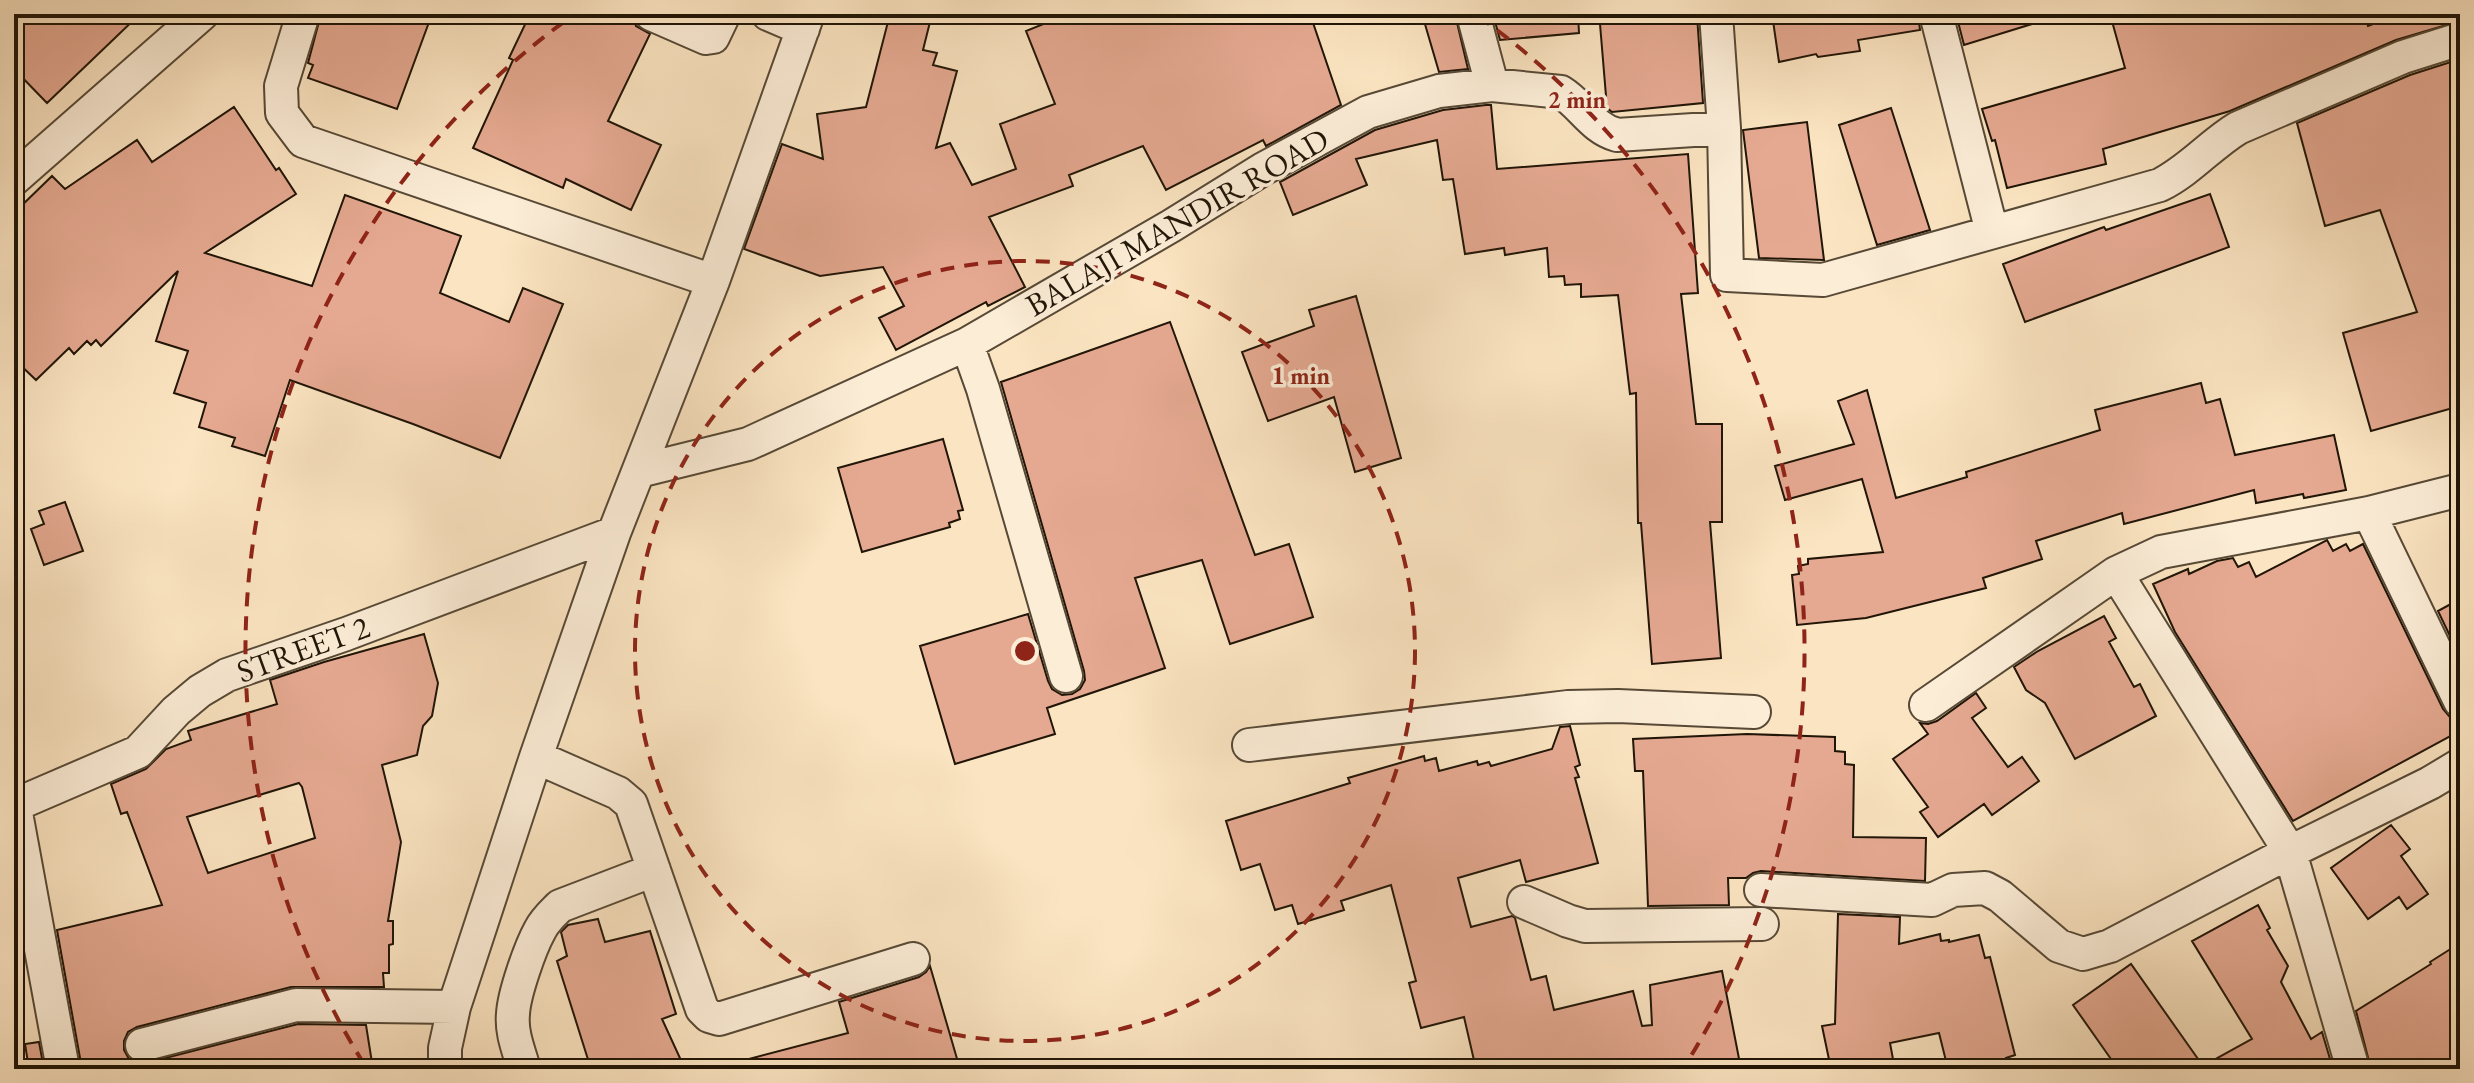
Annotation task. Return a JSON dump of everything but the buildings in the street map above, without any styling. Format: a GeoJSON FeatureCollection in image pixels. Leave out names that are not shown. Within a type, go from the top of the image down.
{"type":"FeatureCollection","features":[{"type":"Feature","properties":{"kind":"street"},"geometry":{"type":"LineString","coordinates":[[14,179],[202,14]]}},
{"type":"Feature","properties":{"kind":"street"},"geometry":{"type":"LineString","coordinates":[[303,14],[281,86],[282,113],[303,141],[713,281]]}},
{"type":"Feature","properties":{"kind":"street"},"geometry":{"type":"LineString","coordinates":[[651,14],[706,38],[713,37],[724,14]]}},
{"type":"Feature","properties":{"kind":"street"},"geometry":{"type":"LineString","coordinates":[[445,1069],[445,1048],[454,1007],[536,757],[614,533],[713,281],[806,21],[768,14]]}},
{"type":"Feature","properties":{"kind":"street"},"geometry":{"type":"LineString","coordinates":[[1473,14],[1492,85]]}},
{"type":"Feature","properties":{"kind":"street"},"geometry":{"type":"LineString","coordinates":[[1716,14],[1724,128],[1727,275],[1823,280],[2160,185],[2180,175],[2238,128],[2403,57],[2460,39]]}},
{"type":"Feature","properties":{"kind":"street"},"geometry":{"type":"LineString","coordinates":[[1936,14],[1992,232]]}},
{"type":"Feature","properties":{"kind":"street","name":"BALAJI MANDIR ROAD"},"geometry":{"type":"LineString","coordinates":[[639,471],[748,444],[967,344],[1263,169],[1368,112],[1439,91],[1492,85],[1561,92],[1605,132],[1617,135],[1724,128]]}},
{"type":"Feature","properties":{"kind":"street"},"geometry":{"type":"LineString","coordinates":[[967,344],[983,389],[1066,676]]}},
{"type":"Feature","properties":{"kind":"street"},"geometry":{"type":"LineString","coordinates":[[1926,705],[2116,573],[2161,552],[2369,513],[2460,490]]}},
{"type":"Feature","properties":{"kind":"street"},"geometry":{"type":"LineString","coordinates":[[2369,513],[2460,701]]}},
{"type":"Feature","properties":{"kind":"street","name":"STREET 2"},"geometry":{"type":"LineString","coordinates":[[14,803],[138,752],[176,711],[200,691],[227,675],[346,634],[614,533]]}},
{"type":"Feature","properties":{"kind":"street"},"geometry":{"type":"LineString","coordinates":[[2116,573],[2290,852],[2353,1069]]}},
{"type":"Feature","properties":{"kind":"street"},"geometry":{"type":"LineString","coordinates":[[1249,745],[1568,707],[1754,712]]}},
{"type":"Feature","properties":{"kind":"street"},"geometry":{"type":"LineString","coordinates":[[536,757],[626,798],[631,804],[702,1009],[709,1016],[719,1019],[913,959]]}},
{"type":"Feature","properties":{"kind":"street"},"geometry":{"type":"LineString","coordinates":[[1761,890],[1932,900],[1953,890],[1985,888],[2000,896],[2059,946],[2083,954],[2110,946],[2460,765]]}},
{"type":"Feature","properties":{"kind":"street"},"geometry":{"type":"LineString","coordinates":[[14,803],[23,906],[63,1069]]}},
{"type":"Feature","properties":{"kind":"street"},"geometry":{"type":"LineString","coordinates":[[524,1069],[514,1032],[513,1014],[539,931],[548,917],[560,906],[654,870]]}},
{"type":"Feature","properties":{"kind":"street"},"geometry":{"type":"LineString","coordinates":[[1524,902],[1585,926],[1762,924]]}},
{"type":"Feature","properties":{"kind":"street"},"geometry":{"type":"LineString","coordinates":[[142,1045],[296,1005],[454,1007]]}}]}
